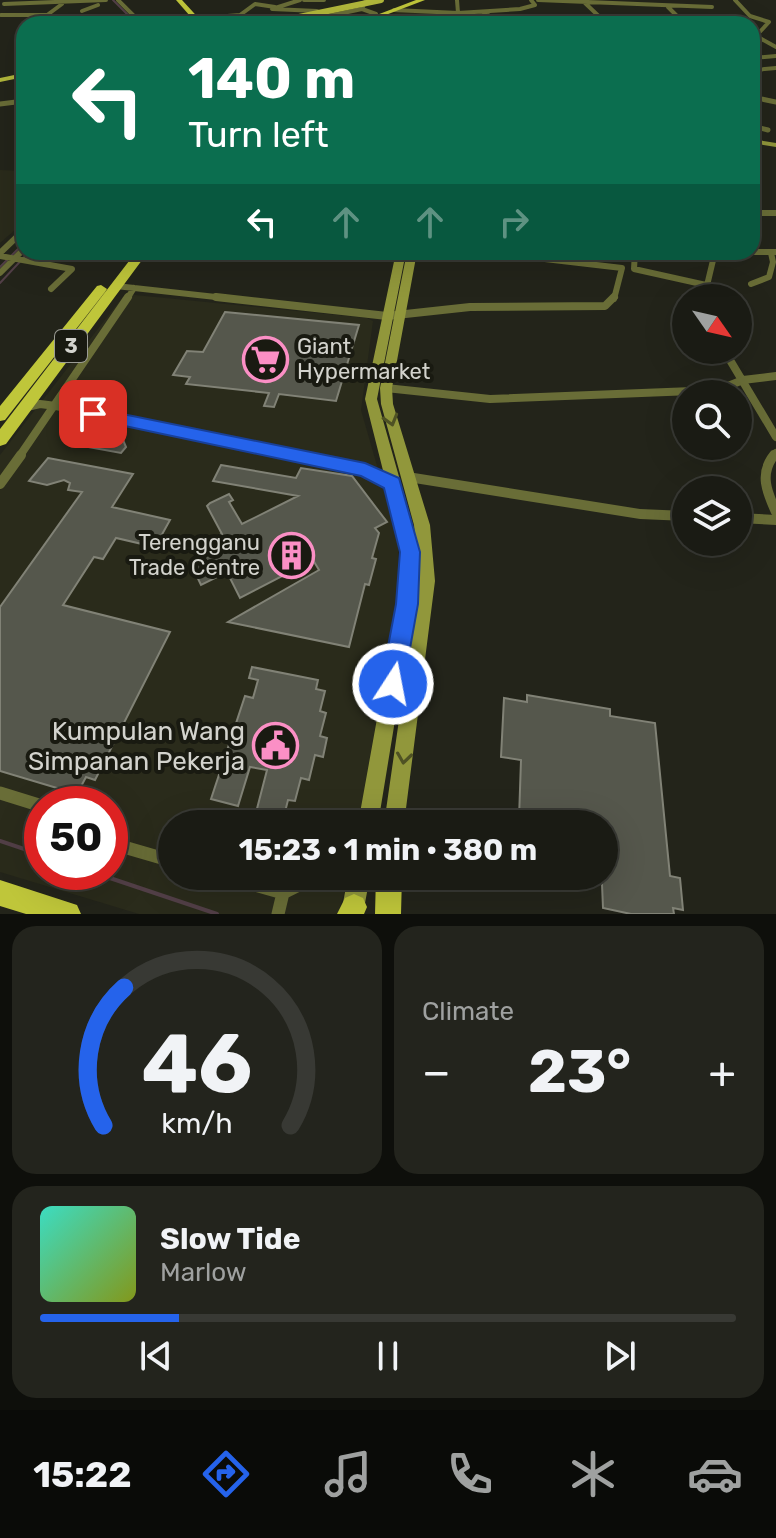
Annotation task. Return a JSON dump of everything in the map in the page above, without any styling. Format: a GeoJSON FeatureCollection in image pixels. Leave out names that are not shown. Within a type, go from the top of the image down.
{"type":"FeatureCollection","features":[{"type":"Feature","properties":{"kind":"highway"},"geometry":{"type":"LineString","coordinates":[[179,0],[186,4]]}},
{"type":"Feature","properties":{"kind":"highway"},"geometry":{"type":"LineString","coordinates":[[371,16],[415,0]]}},
{"type":"Feature","properties":{"kind":"highway"},"geometry":{"type":"LineString","coordinates":[[378,16],[422,0]]}},
{"type":"Feature","properties":{"kind":"highway","name":"3"},"geometry":{"type":"LineString","coordinates":[[0,416],[124,260]]}},
{"type":"Feature","properties":{"kind":"highway","name":"3"},"geometry":{"type":"LineString","coordinates":[[0,440],[136,260]]}},
{"type":"Feature","properties":{"kind":"highway"},"geometry":{"type":"LineString","coordinates":[[388,890],[388,914]]}},
{"type":"Feature","properties":{"kind":"highway"},"geometry":{"type":"LineString","coordinates":[[0,893],[68,914]]}},
{"type":"Feature","properties":{"kind":"main road"},"geometry":{"type":"LineString","coordinates":[[304,16],[381,0]]}},
{"type":"Feature","properties":{"kind":"main road"},"geometry":{"type":"LineString","coordinates":[[316,16],[392,0]]}},
{"type":"Feature","properties":{"kind":"main road"},"geometry":{"type":"LineString","coordinates":[[397,298],[400,260]]}},
{"type":"Feature","properties":{"kind":"main road"},"geometry":{"type":"LineString","coordinates":[[396,810],[427,581],[422,525],[400,480],[371,399],[409,260]]}},
{"type":"Feature","properties":{"kind":"main road"},"geometry":{"type":"LineString","coordinates":[[370,810],[410,580],[400,480],[387,404],[391,324]]}},
{"type":"Feature","properties":{"kind":"main road"},"geometry":{"type":"LineString","coordinates":[[381,914],[385,890]]}},
{"type":"Feature","properties":{"kind":"street"},"geometry":{"type":"LineString","coordinates":[[118,0],[134,16]]}},
{"type":"Feature","properties":{"kind":"street"},"geometry":{"type":"LineString","coordinates":[[232,16],[242,14],[255,4],[275,7],[302,0],[324,0]]}},
{"type":"Feature","properties":{"kind":"street"},"geometry":{"type":"LineString","coordinates":[[362,9],[366,0]]}},
{"type":"Feature","properties":{"kind":"street"},"geometry":{"type":"LineString","coordinates":[[457,0],[458,13],[462,16]]}},
{"type":"Feature","properties":{"kind":"street"},"geometry":{"type":"LineString","coordinates":[[394,10],[483,12],[535,5],[531,0]]}},
{"type":"Feature","properties":{"kind":"street"},"geometry":{"type":"LineString","coordinates":[[538,0],[712,7]]}},
{"type":"Feature","properties":{"kind":"street"},"geometry":{"type":"LineString","coordinates":[[659,0],[678,16]]}},
{"type":"Feature","properties":{"kind":"street"},"geometry":{"type":"LineString","coordinates":[[735,0],[748,14],[755,16]]}},
{"type":"Feature","properties":{"kind":"street"},"geometry":{"type":"LineString","coordinates":[[4,4],[108,1]]}},
{"type":"Feature","properties":{"kind":"street"},"geometry":{"type":"LineString","coordinates":[[82,11],[108,1]]}},
{"type":"Feature","properties":{"kind":"street"},"geometry":{"type":"LineString","coordinates":[[585,3],[599,16]]}},
{"type":"Feature","properties":{"kind":"street"},"geometry":{"type":"LineString","coordinates":[[1,15],[47,15],[62,4]]}},
{"type":"Feature","properties":{"kind":"street"},"geometry":{"type":"LineString","coordinates":[[275,7],[272,9],[317,11]]}},
{"type":"Feature","properties":{"kind":"street"},"geometry":{"type":"LineString","coordinates":[[329,16],[362,9],[376,14]]}},
{"type":"Feature","properties":{"kind":"street"},"geometry":{"type":"LineString","coordinates":[[118,10],[125,16]]}},
{"type":"Feature","properties":{"kind":"street"},"geometry":{"type":"LineString","coordinates":[[483,12],[490,16]]}},
{"type":"Feature","properties":{"kind":"street"},"geometry":{"type":"LineString","coordinates":[[760,18],[769,23],[760,31]]}},
{"type":"Feature","properties":{"kind":"street"},"geometry":{"type":"LineString","coordinates":[[760,128],[768,130]]}},
{"type":"Feature","properties":{"kind":"street"},"geometry":{"type":"LineString","coordinates":[[751,284],[769,277],[774,253]]}},
{"type":"Feature","properties":{"kind":"street"},"geometry":{"type":"LineString","coordinates":[[0,273],[11,257]]}},
{"type":"Feature","properties":{"kind":"street"},"geometry":{"type":"LineString","coordinates":[[26,260],[72,269],[51,289]]}},
{"type":"Feature","properties":{"kind":"street"},"geometry":{"type":"LineString","coordinates":[[391,324],[424,313],[470,307],[605,306],[613,301],[622,268],[554,260]]}},
{"type":"Feature","properties":{"kind":"street"},"geometry":{"type":"LineString","coordinates":[[635,260],[634,269],[702,284]]}},
{"type":"Feature","properties":{"kind":"street"},"geometry":{"type":"LineString","coordinates":[[706,284],[713,260]]}},
{"type":"Feature","properties":{"kind":"street"},"geometry":{"type":"LineString","coordinates":[[116,286],[363,313],[391,324],[409,321],[424,313]]}},
{"type":"Feature","properties":{"kind":"street"},"geometry":{"type":"LineString","coordinates":[[1,481],[56,406],[134,288]]}},
{"type":"Feature","properties":{"kind":"street"},"geometry":{"type":"LineString","coordinates":[[363,313],[397,298],[424,313]]}},
{"type":"Feature","properties":{"kind":"street"},"geometry":{"type":"LineString","coordinates":[[733,364],[743,380],[776,376]]}},
{"type":"Feature","properties":{"kind":"street"},"geometry":{"type":"LineString","coordinates":[[386,388],[474,399],[672,392]]}},
{"type":"Feature","properties":{"kind":"street"},"geometry":{"type":"LineString","coordinates":[[752,396],[776,437]]}},
{"type":"Feature","properties":{"kind":"street"},"geometry":{"type":"LineString","coordinates":[[24,408],[40,404],[56,406],[365,470],[400,480],[640,514],[672,515]]}},
{"type":"Feature","properties":{"kind":"street"},"geometry":{"type":"LineString","coordinates":[[776,453],[769,460],[763,478],[776,512]]}},
{"type":"Feature","properties":{"kind":"street"},"geometry":{"type":"LineString","coordinates":[[752,519],[776,520]]}},
{"type":"Feature","properties":{"kind":"street"},"geometry":{"type":"LineString","coordinates":[[0,793],[24,800]]}},
{"type":"Feature","properties":{"kind":"street"},"geometry":{"type":"LineString","coordinates":[[128,848],[158,857]]}},
{"type":"Feature","properties":{"kind":"street"},"geometry":{"type":"LineString","coordinates":[[273,890],[283,893],[289,890]]}},
{"type":"Feature","properties":{"kind":"street"},"geometry":{"type":"LineString","coordinates":[[278,914],[283,893]]}},
{"type":"Feature","properties":{"kind":"shaded area"},"geometry":{"type":"Polygon","coordinates":[[[397,12],[458,16],[387,16],[397,12]]]}},
{"type":"Feature","properties":{"kind":"shaded area"},"geometry":{"type":"Polygon","coordinates":[[[0,170],[16,171],[16,229],[0,243],[0,170]]]}},
{"type":"Feature","properties":{"kind":"shaded area"},"geometry":{"type":"Polygon","coordinates":[[[125,294],[373,321],[361,410],[398,539],[398,599],[360,810],[158,810],[158,890],[345,890],[338,914],[139,914],[60,890],[128,890],[128,786],[24,786],[24,879],[0,872],[0,455],[125,294]]]}},
{"type":"Feature","properties":{"kind":"building","name":"Giant Hypermarket"},"geometry":{"type":"Polygon","coordinates":[[[225,312],[359,325],[336,401],[279,394],[274,407],[264,406],[269,393],[186,384],[190,377],[173,375],[187,351],[203,352],[225,312]]]}},
{"type":"Feature","properties":{"kind":"building"},"geometry":{"type":"Polygon","coordinates":[[[84,428],[121,435],[126,447],[121,453],[72,444],[84,428]]]}},
{"type":"Feature","properties":{"kind":"building"},"geometry":{"type":"Polygon","coordinates":[[[48,458],[133,474],[112,507],[170,520],[155,547],[116,538],[103,559],[94,557],[63,605],[170,632],[95,780],[86,777],[81,786],[50,786],[0,771],[0,607],[82,492],[68,490],[70,483],[64,480],[47,485],[29,481],[48,458]]]}},
{"type":"Feature","properties":{"kind":"building","name":"Terengganu Trade Centre"},"geometry":{"type":"Polygon","coordinates":[[[221,465],[296,478],[301,468],[352,476],[387,522],[375,528],[379,533],[372,558],[376,559],[369,585],[365,584],[349,647],[228,622],[319,570],[313,560],[240,598],[227,572],[201,585],[191,564],[216,552],[209,540],[222,534],[207,506],[210,503],[229,494],[233,500],[229,502],[242,524],[298,496],[213,481],[221,465]]]}},
{"type":"Feature","properties":{"kind":"building","name":"Kumpulan Wang Simpanan Pekerja"},"geometry":{"type":"Polygon","coordinates":[[[252,667],[318,680],[316,689],[325,691],[320,711],[326,713],[320,736],[327,738],[323,757],[315,755],[309,780],[301,778],[295,801],[288,800],[286,810],[257,810],[267,770],[250,767],[238,806],[211,799],[245,696],[253,698],[258,680],[249,678],[252,667]]]}},
{"type":"Feature","properties":{"kind":"building"},"geometry":{"type":"Polygon","coordinates":[[[527,695],[610,709],[610,716],[655,723],[670,876],[680,878],[683,910],[673,908],[674,914],[631,914],[603,908],[602,890],[618,890],[618,810],[519,810],[521,760],[501,757],[504,698],[527,702],[527,695]]]}},
{"type":"Feature","properties":{"kind":"waterway"},"geometry":{"type":"LineString","coordinates":[[113,0],[129,16]]}},
{"type":"Feature","properties":{"kind":"waterway"},"geometry":{"type":"LineString","coordinates":[[0,267],[16,251]]}},
{"type":"Feature","properties":{"kind":"waterway"},"geometry":{"type":"LineString","coordinates":[[0,283],[22,260]]}},
{"type":"Feature","properties":{"kind":"waterway"},"geometry":{"type":"LineString","coordinates":[[0,841],[24,849]]}},
{"type":"Feature","properties":{"kind":"waterway"},"geometry":{"type":"LineString","coordinates":[[128,884],[217,914]]}},
{"type":"Feature","properties":{"kind":"place","name":"Giant Hypermarket"},"geometry":{"type":"Point","coordinates":[266,359]}},
{"type":"Feature","properties":{"kind":"place","name":"Terengganu Trade Centre"},"geometry":{"type":"Point","coordinates":[291,555]}},
{"type":"Feature","properties":{"kind":"place","name":"Kumpulan Wang Simpanan Pekerja"},"geometry":{"type":"Point","coordinates":[276,746]}},
{"type":"Feature","properties":{"kind":"route"},"geometry":{"type":"LineString","coordinates":[[93,414],[365,470],[393,483],[410,552],[410,580],[393,684]]}}]}
